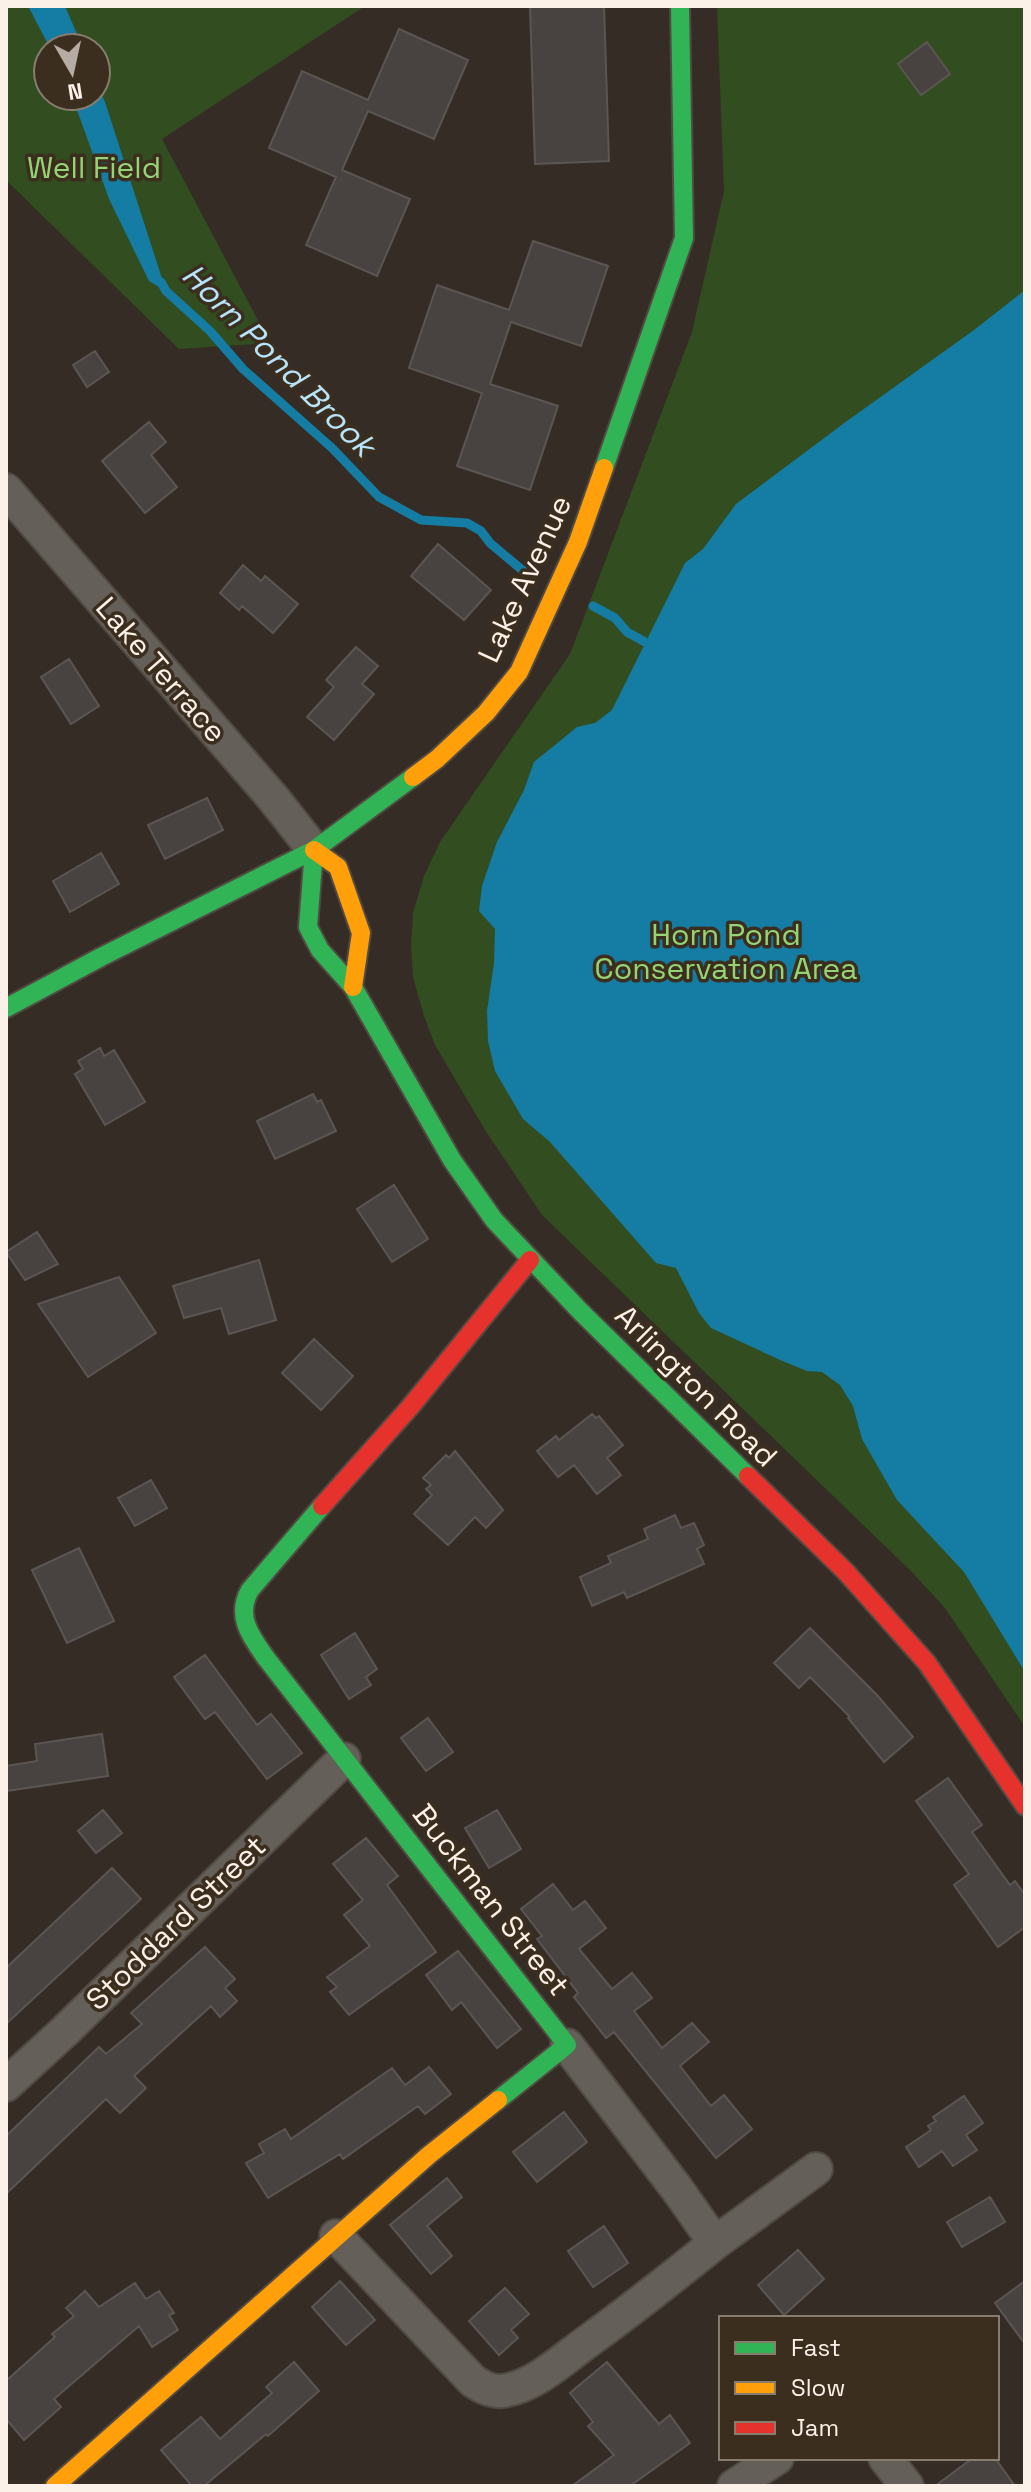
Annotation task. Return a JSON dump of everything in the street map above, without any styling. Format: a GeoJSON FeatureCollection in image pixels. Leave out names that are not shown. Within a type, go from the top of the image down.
{"type":"FeatureCollection","features":[{"type":"Feature","properties":{"kind":"street","name":"Lake Avenue"},"geometry":{"type":"LineString","coordinates":[[6,1008],[314,850],[425,770],[474,726],[519,672],[578,542],[684,238],[680,6]]}},
{"type":"Feature","properties":{"kind":"street","name":"Lake Terrace"},"geometry":{"type":"LineString","coordinates":[[6,490],[273,798],[314,850]]}},
{"type":"Feature","properties":{"kind":"street"},"geometry":{"type":"LineString","coordinates":[[314,850],[338,867],[352,901],[361,933],[353,987]]}},
{"type":"Feature","properties":{"kind":"street","name":"Arlington Road"},"geometry":{"type":"LineString","coordinates":[[314,850],[308,927],[320,950],[353,987],[452,1160],[494,1220],[530,1260],[846,1572],[927,1663],[1025,1806]]}},
{"type":"Feature","properties":{"kind":"street","name":"Buckman Street"},"geometry":{"type":"LineString","coordinates":[[530,1260],[411,1406],[265,1571],[243,1604],[244,1620],[253,1637],[567,2045]]}},
{"type":"Feature","properties":{"kind":"street","name":"Stoddard Street"},"geometry":{"type":"LineString","coordinates":[[6,2085],[344,1759]]}},
{"type":"Feature","properties":{"kind":"street"},"geometry":{"type":"LineString","coordinates":[[55,2486],[449,2138],[567,2045],[715,2243]]}},
{"type":"Feature","properties":{"kind":"street"},"geometry":{"type":"LineString","coordinates":[[336,2236],[473,2381],[486,2389],[501,2391],[523,2385],[552,2367],[816,2169]]}},
{"type":"Feature","properties":{"kind":"street"},"geometry":{"type":"LineString","coordinates":[[734,2486],[774,2460]]}},
{"type":"Feature","properties":{"kind":"street"},"geometry":{"type":"LineString","coordinates":[[887,2460],[907,2486]]}},
{"type":"Feature","properties":{"kind":"green space","name":"Well Field"},"geometry":{"type":"Polygon","coordinates":[[[6,6],[365,6],[162,139],[270,343],[179,349],[6,180],[6,6]]]}},
{"type":"Feature","properties":{"kind":"green space","name":"Horn Pond Conservation Area"},"geometry":{"type":"Polygon","coordinates":[[[717,6],[1025,6],[1025,1727],[945,1608],[912,1572],[542,1215],[485,1130],[435,1045],[413,977],[413,913],[424,876],[440,842],[570,654],[692,332],[724,191],[717,6]]]}},
{"type":"Feature","properties":{"kind":"water"},"geometry":{"type":"Polygon","coordinates":[[[28,6],[65,6],[76,32],[42,32],[28,6]]]}},
{"type":"Feature","properties":{"kind":"water","name":"Horn Pond Brook"},"geometry":{"type":"Polygon","coordinates":[[[78,112],[108,112],[166,291],[149,281],[109,199],[78,112]]]}},
{"type":"Feature","properties":{"kind":"water","name":"Horn Pond Conservation Area"},"geometry":{"type":"Polygon","coordinates":[[[1025,290],[1025,1672],[964,1572],[897,1500],[862,1439],[853,1406],[840,1385],[822,1372],[807,1371],[711,1328],[699,1313],[676,1268],[656,1263],[550,1142],[523,1119],[495,1071],[488,1041],[487,1011],[495,929],[479,911],[482,886],[497,842],[524,790],[534,762],[577,727],[595,723],[612,710],[685,563],[703,549],[736,504],[1025,290]]]}},
{"type":"Feature","properties":{"kind":"building"},"geometry":{"type":"Polygon","coordinates":[[[530,6],[604,6],[609,161],[535,164],[530,6]]]}},
{"type":"Feature","properties":{"kind":"building"},"geometry":{"type":"Polygon","coordinates":[[[399,29],[468,60],[434,139],[368,111],[342,170],[410,199],[377,276],[306,245],[336,177],[269,148],[302,71],[368,100],[399,29]]]}},
{"type":"Feature","properties":{"kind":"building"},"geometry":{"type":"Polygon","coordinates":[[[927,42],[950,74],[921,95],[898,64],[927,42]]]}},
{"type":"Feature","properties":{"kind":"building"},"geometry":{"type":"Polygon","coordinates":[[[533,241],[608,266],[581,346],[511,322],[490,384],[558,406],[530,490],[457,466],[482,393],[409,368],[437,285],[509,310],[533,241]]]}},
{"type":"Feature","properties":{"kind":"building"},"geometry":{"type":"Polygon","coordinates":[[[95,351],[109,372],[87,387],[73,365],[95,351]]]}},
{"type":"Feature","properties":{"kind":"building"},"geometry":{"type":"Polygon","coordinates":[[[149,422],[166,442],[151,455],[177,487],[145,513],[102,461],[149,422]]]}},
{"type":"Feature","properties":{"kind":"building"},"geometry":{"type":"Polygon","coordinates":[[[438,544],[491,590],[464,620],[411,576],[438,544]]]}},
{"type":"Feature","properties":{"kind":"building"},"geometry":{"type":"Polygon","coordinates":[[[243,565],[261,581],[265,576],[298,604],[273,633],[242,606],[239,610],[220,593],[243,565]]]}},
{"type":"Feature","properties":{"kind":"building"},"geometry":{"type":"Polygon","coordinates":[[[356,647],[378,666],[362,684],[374,694],[334,740],[307,717],[334,687],[326,680],[356,647]]]}},
{"type":"Feature","properties":{"kind":"building"},"geometry":{"type":"Polygon","coordinates":[[[69,659],[99,706],[71,724],[41,677],[69,659]]]}},
{"type":"Feature","properties":{"kind":"building"},"geometry":{"type":"Polygon","coordinates":[[[207,798],[223,830],[165,859],[148,825],[207,798]]]}},
{"type":"Feature","properties":{"kind":"building"},"geometry":{"type":"Polygon","coordinates":[[[101,853],[119,884],[70,912],[53,881],[101,853]]]}},
{"type":"Feature","properties":{"kind":"building"},"geometry":{"type":"Polygon","coordinates":[[[100,1048],[104,1056],[114,1050],[145,1102],[105,1125],[75,1074],[83,1069],[78,1061],[100,1048]]]}},
{"type":"Feature","properties":{"kind":"building"},"geometry":{"type":"Polygon","coordinates":[[[313,1094],[317,1102],[321,1100],[336,1131],[275,1159],[257,1121],[313,1094]]]}},
{"type":"Feature","properties":{"kind":"building"},"geometry":{"type":"Polygon","coordinates":[[[394,1185],[428,1239],[392,1262],[357,1209],[394,1185]]]}},
{"type":"Feature","properties":{"kind":"building"},"geometry":{"type":"Polygon","coordinates":[[[37,1232],[58,1264],[25,1280],[6,1252],[37,1232]]]}},
{"type":"Feature","properties":{"kind":"building"},"geometry":{"type":"Polygon","coordinates":[[[259,1260],[276,1320],[229,1334],[221,1308],[184,1318],[173,1286],[259,1260]]]}},
{"type":"Feature","properties":{"kind":"building"},"geometry":{"type":"Polygon","coordinates":[[[119,1277],[156,1333],[88,1377],[38,1304],[119,1277]]]}},
{"type":"Feature","properties":{"kind":"building"},"geometry":{"type":"Polygon","coordinates":[[[314,1339],[353,1376],[321,1410],[282,1373],[314,1339]]]}},
{"type":"Feature","properties":{"kind":"building"},"geometry":{"type":"Polygon","coordinates":[[[592,1414],[596,1418],[599,1416],[623,1445],[607,1458],[621,1475],[597,1494],[574,1465],[558,1477],[537,1451],[556,1436],[559,1440],[592,1414]]]}},
{"type":"Feature","properties":{"kind":"building"},"geometry":{"type":"Polygon","coordinates":[[[455,1451],[503,1510],[486,1528],[475,1517],[448,1545],[414,1514],[432,1495],[426,1489],[431,1485],[423,1478],[446,1455],[449,1458],[455,1451]]]}},
{"type":"Feature","properties":{"kind":"building"},"geometry":{"type":"Polygon","coordinates":[[[151,1480],[167,1508],[135,1526],[118,1498],[151,1480]]]}},
{"type":"Feature","properties":{"kind":"building"},"geometry":{"type":"Polygon","coordinates":[[[675,1515],[681,1528],[694,1523],[704,1545],[697,1549],[704,1564],[627,1598],[624,1592],[592,1606],[580,1577],[611,1563],[608,1556],[648,1539],[644,1529],[675,1515]]]}},
{"type":"Feature","properties":{"kind":"building"},"geometry":{"type":"Polygon","coordinates":[[[79,1548],[114,1621],[67,1643],[32,1570],[79,1548]]]}},
{"type":"Feature","properties":{"kind":"building"},"geometry":{"type":"Polygon","coordinates":[[[810,1628],[877,1695],[913,1737],[884,1762],[850,1717],[810,1677],[799,1688],[774,1663],[810,1628]]]}},
{"type":"Feature","properties":{"kind":"building"},"geometry":{"type":"Polygon","coordinates":[[[355,1633],[377,1669],[366,1677],[371,1685],[349,1699],[321,1655],[355,1633]]]}},
{"type":"Feature","properties":{"kind":"building"},"geometry":{"type":"Polygon","coordinates":[[[205,1655],[257,1725],[271,1714],[302,1753],[267,1779],[215,1712],[205,1719],[174,1677],[205,1655]]]}},
{"type":"Feature","properties":{"kind":"building"},"geometry":{"type":"Polygon","coordinates":[[[428,1718],[453,1752],[426,1771],[401,1738],[428,1718]]]}},
{"type":"Feature","properties":{"kind":"building"},"geometry":{"type":"Polygon","coordinates":[[[102,1734],[108,1776],[6,1791],[6,1766],[37,1761],[35,1744],[102,1734]]]}},
{"type":"Feature","properties":{"kind":"building"},"geometry":{"type":"Polygon","coordinates":[[[948,1778],[982,1825],[972,1832],[1010,1885],[1015,1881],[1025,1895],[1025,1927],[998,1947],[954,1885],[969,1874],[916,1801],[948,1778]]]}},
{"type":"Feature","properties":{"kind":"building"},"geometry":{"type":"Polygon","coordinates":[[[103,1810],[122,1833],[96,1853],[78,1831],[103,1810]]]}},
{"type":"Feature","properties":{"kind":"building"},"geometry":{"type":"Polygon","coordinates":[[[497,1810],[521,1849],[489,1868],[465,1828],[497,1810]]]}},
{"type":"Feature","properties":{"kind":"building"},"geometry":{"type":"Polygon","coordinates":[[[366,1838],[398,1876],[387,1885],[436,1952],[349,2015],[330,1992],[337,1987],[327,1977],[370,1946],[344,1915],[363,1900],[333,1864],[366,1838]]]}},
{"type":"Feature","properties":{"kind":"building"},"geometry":{"type":"Polygon","coordinates":[[[112,1868],[141,1899],[6,2024],[6,1968],[112,1868]]]}},
{"type":"Feature","properties":{"kind":"building"},"geometry":{"type":"Polygon","coordinates":[[[553,1884],[573,1910],[585,1901],[606,1928],[579,1949],[612,1989],[632,1973],[652,1998],[634,2011],[662,2048],[692,2023],[709,2042],[680,2066],[711,2106],[724,2095],[752,2129],[716,2158],[614,2032],[606,2038],[574,1997],[578,1993],[537,1939],[542,1936],[521,1909],[553,1884]]]}},
{"type":"Feature","properties":{"kind":"building"},"geometry":{"type":"Polygon","coordinates":[[[205,1947],[235,1979],[225,1988],[237,2001],[220,2017],[211,2006],[134,2076],[146,2088],[120,2113],[106,2099],[6,2194],[6,2136],[99,2047],[106,2054],[142,2024],[131,2013],[205,1947]]]}},
{"type":"Feature","properties":{"kind":"building"},"geometry":{"type":"Polygon","coordinates":[[[458,1951],[521,2029],[497,2048],[461,2002],[452,2010],[426,1975],[458,1951]]]}},
{"type":"Feature","properties":{"kind":"building"},"geometry":{"type":"Polygon","coordinates":[[[429,2067],[451,2094],[425,2114],[418,2106],[343,2159],[340,2154],[268,2198],[246,2163],[264,2153],[259,2144],[285,2129],[291,2139],[392,2068],[405,2085],[429,2067]]]}},
{"type":"Feature","properties":{"kind":"building"},"geometry":{"type":"Polygon","coordinates":[[[964,2096],[983,2123],[966,2135],[977,2150],[953,2166],[942,2151],[919,2167],[906,2147],[931,2130],[928,2126],[936,2121],[933,2117],[964,2096]]]}},
{"type":"Feature","properties":{"kind":"building"},"geometry":{"type":"Polygon","coordinates":[[[564,2112],[587,2142],[537,2182],[513,2152],[564,2112]]]}},
{"type":"Feature","properties":{"kind":"building"},"geometry":{"type":"Polygon","coordinates":[[[447,2178],[462,2197],[427,2226],[452,2256],[431,2274],[390,2225],[447,2178]]]}},
{"type":"Feature","properties":{"kind":"building"},"geometry":{"type":"Polygon","coordinates":[[[990,2197],[1005,2222],[962,2247],[947,2222],[990,2197]]]}},
{"type":"Feature","properties":{"kind":"building"},"geometry":{"type":"Polygon","coordinates":[[[604,2226],[628,2263],[593,2287],[568,2251],[604,2226]]]}},
{"type":"Feature","properties":{"kind":"building"},"geometry":{"type":"Polygon","coordinates":[[[798,2250],[824,2279],[784,2315],[758,2285],[798,2250]]]}},
{"type":"Feature","properties":{"kind":"building"},"geometry":{"type":"Polygon","coordinates":[[[340,2281],[375,2320],[346,2345],[312,2307],[340,2281]]]}},
{"type":"Feature","properties":{"kind":"building"},"geometry":{"type":"Polygon","coordinates":[[[1025,2281],[1025,2344],[995,2303],[1025,2281]]]}},
{"type":"Feature","properties":{"kind":"building"},"geometry":{"type":"Polygon","coordinates":[[[135,2283],[146,2299],[159,2291],[174,2313],[169,2315],[178,2330],[152,2347],[139,2326],[54,2399],[61,2407],[24,2440],[6,2419],[6,2381],[74,2316],[66,2308],[85,2291],[99,2307],[135,2283]]]}},
{"type":"Feature","properties":{"kind":"building"},"geometry":{"type":"Polygon","coordinates":[[[505,2288],[529,2314],[511,2330],[518,2338],[499,2355],[469,2321],[505,2288]]]}},
{"type":"Feature","properties":{"kind":"building"},"geometry":{"type":"Polygon","coordinates":[[[294,2362],[319,2391],[204,2486],[192,2486],[161,2450],[201,2417],[220,2439],[272,2393],[266,2387],[294,2362]]]}},
{"type":"Feature","properties":{"kind":"building"},"geometry":{"type":"Polygon","coordinates":[[[607,2362],[659,2424],[670,2415],[690,2443],[630,2486],[572,2486],[614,2455],[588,2426],[593,2422],[570,2393],[607,2362]]]}},
{"type":"Feature","properties":{"kind":"building"},"geometry":{"type":"Polygon","coordinates":[[[970,2460],[996,2460],[1015,2486],[935,2486],[970,2460]]]}},
{"type":"Feature","properties":{"kind":"waterway","name":"Horn Pond Brook"},"geometry":{"type":"LineString","coordinates":[[161,282],[166,291],[210,331],[243,369],[332,448],[379,497],[421,520],[467,523],[481,531],[490,543],[527,574]]}},
{"type":"Feature","properties":{"kind":"waterway","name":"Horn Pond Brook"},"geometry":{"type":"LineString","coordinates":[[593,606],[615,618],[627,632],[645,642]]}},
{"type":"Feature","properties":{"kind":"traffic: fast"},"geometry":{"type":"LineString","coordinates":[[604,468],[684,238],[680,6]]}},
{"type":"Feature","properties":{"kind":"traffic: fast"},"geometry":{"type":"LineString","coordinates":[[6,1008],[314,850],[413,777]]}},
{"type":"Feature","properties":{"kind":"traffic: fast"},"geometry":{"type":"LineString","coordinates":[[314,850],[308,927],[320,950],[353,987],[452,1160],[494,1220],[581,1312],[748,1476]]}},
{"type":"Feature","properties":{"kind":"traffic: fast"},"geometry":{"type":"LineString","coordinates":[[322,1506],[250,1590],[244,1609],[247,1626],[266,1658],[567,2045],[498,2100]]}},
{"type":"Feature","properties":{"kind":"traffic: slow"},"geometry":{"type":"LineString","coordinates":[[413,777],[486,713],[519,672],[578,542],[604,468]]}},
{"type":"Feature","properties":{"kind":"traffic: slow"},"geometry":{"type":"LineString","coordinates":[[314,850],[338,867],[361,933],[353,987]]}},
{"type":"Feature","properties":{"kind":"traffic: slow"},"geometry":{"type":"LineString","coordinates":[[55,2486],[429,2155],[498,2100]]}},
{"type":"Feature","properties":{"kind":"traffic: jam"},"geometry":{"type":"LineString","coordinates":[[322,1506],[411,1406],[530,1260]]}},
{"type":"Feature","properties":{"kind":"traffic: jam"},"geometry":{"type":"LineString","coordinates":[[748,1476],[846,1572],[927,1663],[1025,1806]]}}]}
